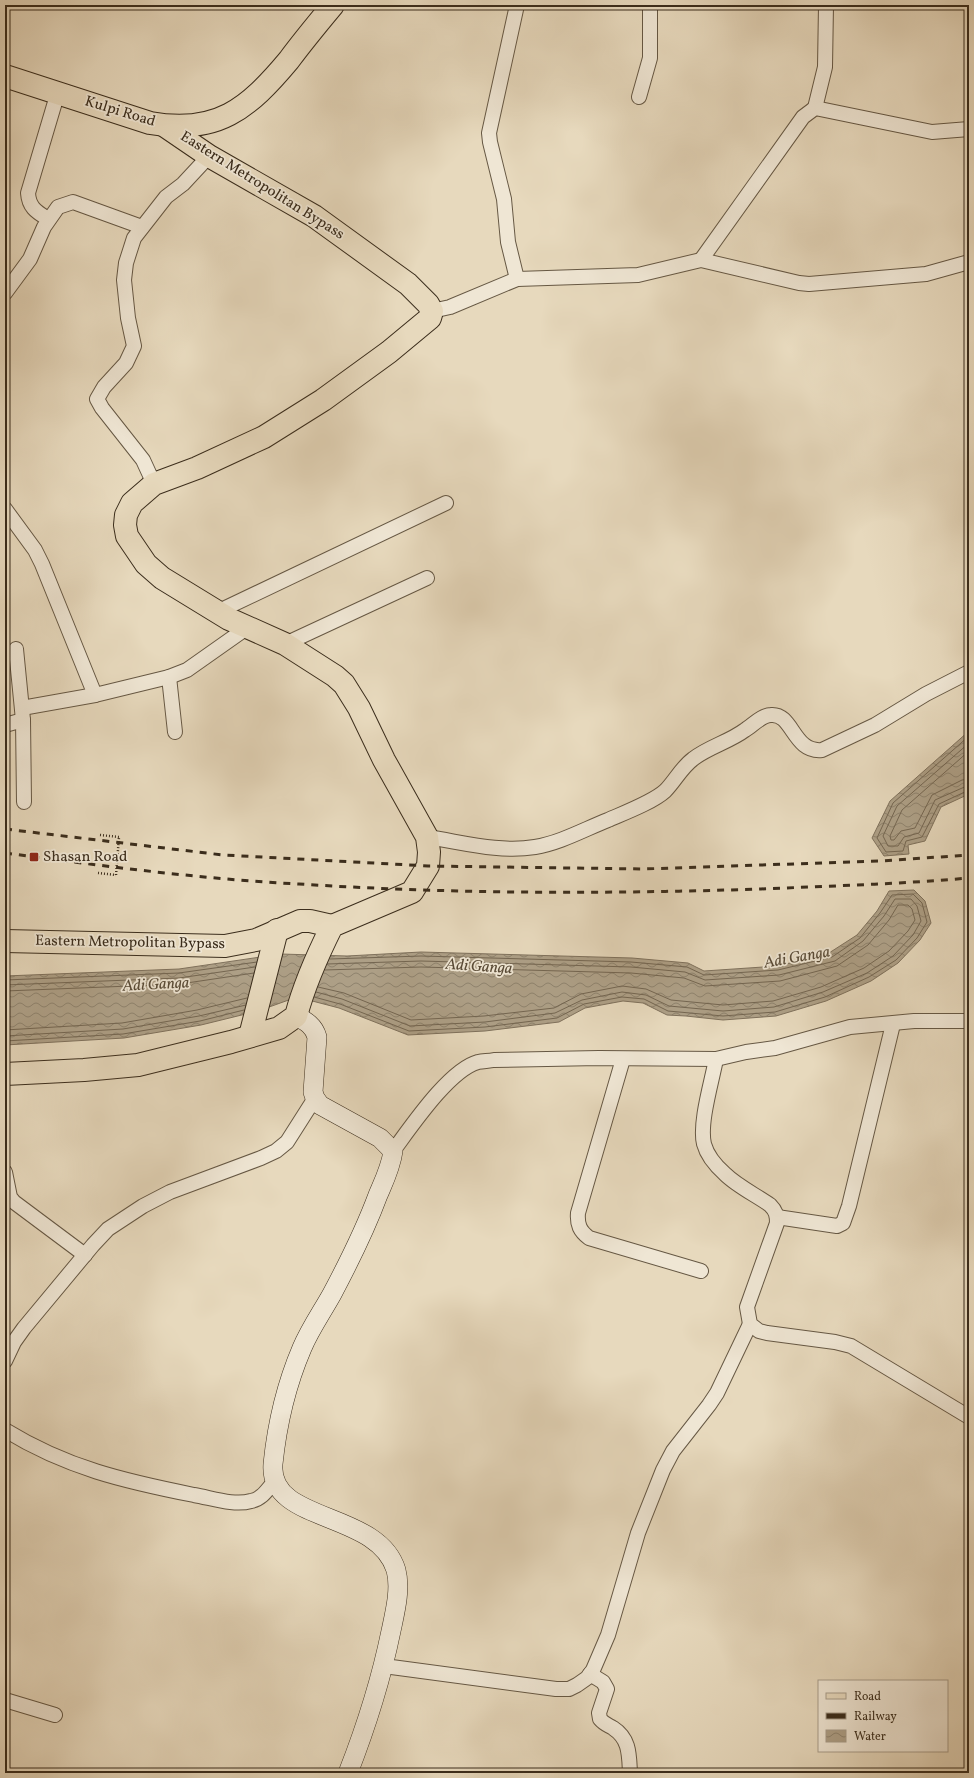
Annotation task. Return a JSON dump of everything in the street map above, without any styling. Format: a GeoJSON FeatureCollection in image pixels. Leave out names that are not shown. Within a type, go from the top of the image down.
{"type":"FeatureCollection","features":[{"type":"Feature","properties":{"kind":"main road","name":"Kulpi Road"},"geometry":{"type":"LineString","coordinates":[[5,76],[58,92],[127,116],[165,126],[184,126],[205,123],[223,118],[252,100],[266,88],[333,5]]}},
{"type":"Feature","properties":{"kind":"main road","name":"Eastern Metropolitan Bypass"},"geometry":{"type":"LineString","coordinates":[[165,126],[209,156],[314,216],[408,284],[428,304],[432,311]]}},
{"type":"Feature","properties":{"kind":"main road"},"geometry":{"type":"LineString","coordinates":[[5,1074],[84,1070],[138,1065],[279,1028],[298,1010],[321,949],[332,926],[412,892],[428,866],[429,852],[427,836],[384,760],[359,708],[344,684],[335,676],[285,644],[217,612],[162,578],[146,564],[127,536],[125,525],[126,515],[132,503],[154,484],[196,468],[264,437],[324,400],[389,352],[430,318],[432,311]]}},
{"type":"Feature","properties":{"kind":"main road","name":"Eastern Metropolitan Bypass"},"geometry":{"type":"LineString","coordinates":[[5,941],[225,946],[275,937],[300,921],[310,921],[332,926]]}},
{"type":"Feature","properties":{"kind":"main road"},"geometry":{"type":"LineString","coordinates":[[250,1036],[275,937]]}},
{"type":"Feature","properties":{"kind":"main road"},"geometry":{"type":"LineString","coordinates":[[298,1010],[310,1026],[315,1030],[317,1037],[315,1098],[320,1105],[380,1138],[393,1151],[388,1170],[355,1251],[302,1348],[279,1427],[273,1465],[274,1482],[280,1492],[291,1501],[348,1525],[379,1543],[389,1555],[396,1571],[396,1608],[384,1666],[372,1707],[348,1773]]}},
{"type":"Feature","properties":{"kind":"street"},"geometry":{"type":"LineString","coordinates":[[517,5],[489,133],[506,207],[508,242],[517,279]]}},
{"type":"Feature","properties":{"kind":"street"},"geometry":{"type":"LineString","coordinates":[[639,97],[650,58],[650,5]]}},
{"type":"Feature","properties":{"kind":"street"},"geometry":{"type":"LineString","coordinates":[[701,260],[803,117],[815,108],[825,67],[826,5]]}},
{"type":"Feature","properties":{"kind":"street"},"geometry":{"type":"LineString","coordinates":[[48,219],[33,209],[29,202],[28,194],[58,92]]}},
{"type":"Feature","properties":{"kind":"street"},"geometry":{"type":"LineString","coordinates":[[815,108],[926,131],[969,128]]}},
{"type":"Feature","properties":{"kind":"street"},"geometry":{"type":"LineString","coordinates":[[154,484],[143,460],[102,408],[97,399],[104,387],[126,363],[134,346],[128,318],[124,280],[129,250],[142,227],[166,197],[183,184],[209,156]]}},
{"type":"Feature","properties":{"kind":"street"},"geometry":{"type":"LineString","coordinates":[[5,293],[30,259],[48,219],[58,207],[73,202],[142,227]]}},
{"type":"Feature","properties":{"kind":"street"},"geometry":{"type":"LineString","coordinates":[[432,311],[450,308],[517,279],[638,275],[701,260],[809,284],[916,275],[934,272],[969,262]]}},
{"type":"Feature","properties":{"kind":"street"},"geometry":{"type":"LineString","coordinates":[[217,612],[446,503]]}},
{"type":"Feature","properties":{"kind":"street"},"geometry":{"type":"LineString","coordinates":[[5,509],[35,550],[42,564],[95,695]]}},
{"type":"Feature","properties":{"kind":"street"},"geometry":{"type":"LineString","coordinates":[[285,644],[427,578]]}},
{"type":"Feature","properties":{"kind":"street"},"geometry":{"type":"LineString","coordinates":[[5,725],[22,714],[169,677],[188,670],[203,661],[248,627]]}},
{"type":"Feature","properties":{"kind":"street"},"geometry":{"type":"LineString","coordinates":[[16,649],[22,714],[24,802]]}},
{"type":"Feature","properties":{"kind":"street"},"geometry":{"type":"LineString","coordinates":[[427,836],[502,848],[521,849],[555,841],[627,812],[660,794],[665,791],[692,760],[702,753],[733,738],[764,717],[777,716],[783,719],[807,749],[813,751],[822,750],[875,725],[926,694],[969,672]]}},
{"type":"Feature","properties":{"kind":"street"},"geometry":{"type":"LineString","coordinates":[[169,677],[175,732]]}},
{"type":"Feature","properties":{"kind":"street"},"geometry":{"type":"LineString","coordinates":[[393,1151],[442,1089],[460,1072],[477,1062],[494,1060],[623,1058],[716,1059],[746,1052],[775,1048],[850,1027],[914,1021],[969,1021]]}},
{"type":"Feature","properties":{"kind":"street"},"geometry":{"type":"LineString","coordinates":[[777,1217],[837,1226],[843,1223],[849,1206],[893,1024]]}},
{"type":"Feature","properties":{"kind":"street"},"geometry":{"type":"LineString","coordinates":[[623,1058],[578,1213],[577,1222],[581,1232],[589,1238],[701,1271]]}},
{"type":"Feature","properties":{"kind":"street"},"geometry":{"type":"LineString","coordinates":[[384,1666],[556,1689],[569,1688],[577,1685],[590,1674],[608,1635],[638,1532],[661,1475],[673,1451],[717,1393],[750,1324],[748,1307],[777,1223],[776,1211],[770,1205],[726,1175],[715,1163],[704,1145],[703,1134],[705,1117],[716,1059]]}},
{"type":"Feature","properties":{"kind":"street"},"geometry":{"type":"LineString","coordinates":[[5,1361],[9,1346],[108,1229],[143,1206],[170,1192],[276,1151],[287,1142],[315,1098]]}},
{"type":"Feature","properties":{"kind":"street"},"geometry":{"type":"LineString","coordinates":[[5,1172],[10,1197],[14,1202],[85,1255]]}},
{"type":"Feature","properties":{"kind":"street"},"geometry":{"type":"LineString","coordinates":[[750,1324],[759,1331],[767,1333],[835,1342],[851,1346],[969,1418]]}},
{"type":"Feature","properties":{"kind":"street"},"geometry":{"type":"LineString","coordinates":[[5,1430],[23,1441],[83,1468],[129,1482],[214,1499],[242,1503],[252,1501],[262,1497],[274,1482]]}},
{"type":"Feature","properties":{"kind":"street"},"geometry":{"type":"LineString","coordinates":[[590,1674],[603,1682],[607,1689],[599,1712],[600,1719],[623,1736],[627,1742],[630,1773]]}},
{"type":"Feature","properties":{"kind":"street"},"geometry":{"type":"LineString","coordinates":[[5,1700],[55,1715]]}},
{"type":"Feature","properties":{"kind":"path"},"geometry":{"type":"LineString","coordinates":[[98,873],[116,874],[119,837],[100,835]]}},
{"type":"Feature","properties":{"kind":"water"},"geometry":{"type":"Polygon","coordinates":[[[969,731],[969,794],[941,807],[925,841],[908,845],[909,854],[884,856],[872,838],[890,801],[969,731]]]}},
{"type":"Feature","properties":{"kind":"water","name":"Adi Ganga"},"geometry":{"type":"Polygon","coordinates":[[[914,890],[925,901],[931,923],[920,940],[898,963],[871,981],[826,1001],[776,1016],[723,1020],[667,1015],[643,1003],[623,1001],[585,1008],[559,1022],[485,1031],[408,1035],[339,1008],[297,997],[258,1011],[201,1025],[124,1038],[5,1045],[5,976],[179,969],[281,954],[347,956],[421,952],[632,958],[688,963],[704,971],[778,966],[829,953],[857,935],[877,911],[889,891],[914,890]]]}},
{"type":"Feature","properties":{"kind":"railway"},"geometry":{"type":"LineString","coordinates":[[5,829],[223,855],[428,866],[643,869],[880,861],[969,855]]}},
{"type":"Feature","properties":{"kind":"railway"},"geometry":{"type":"LineString","coordinates":[[5,853],[226,879],[414,890],[530,892],[703,891],[865,885],[969,878]]}},
{"type":"Feature","properties":{"kind":"place","name":"Shasan Road"},"geometry":{"type":"Point","coordinates":[34,857]}}]}
